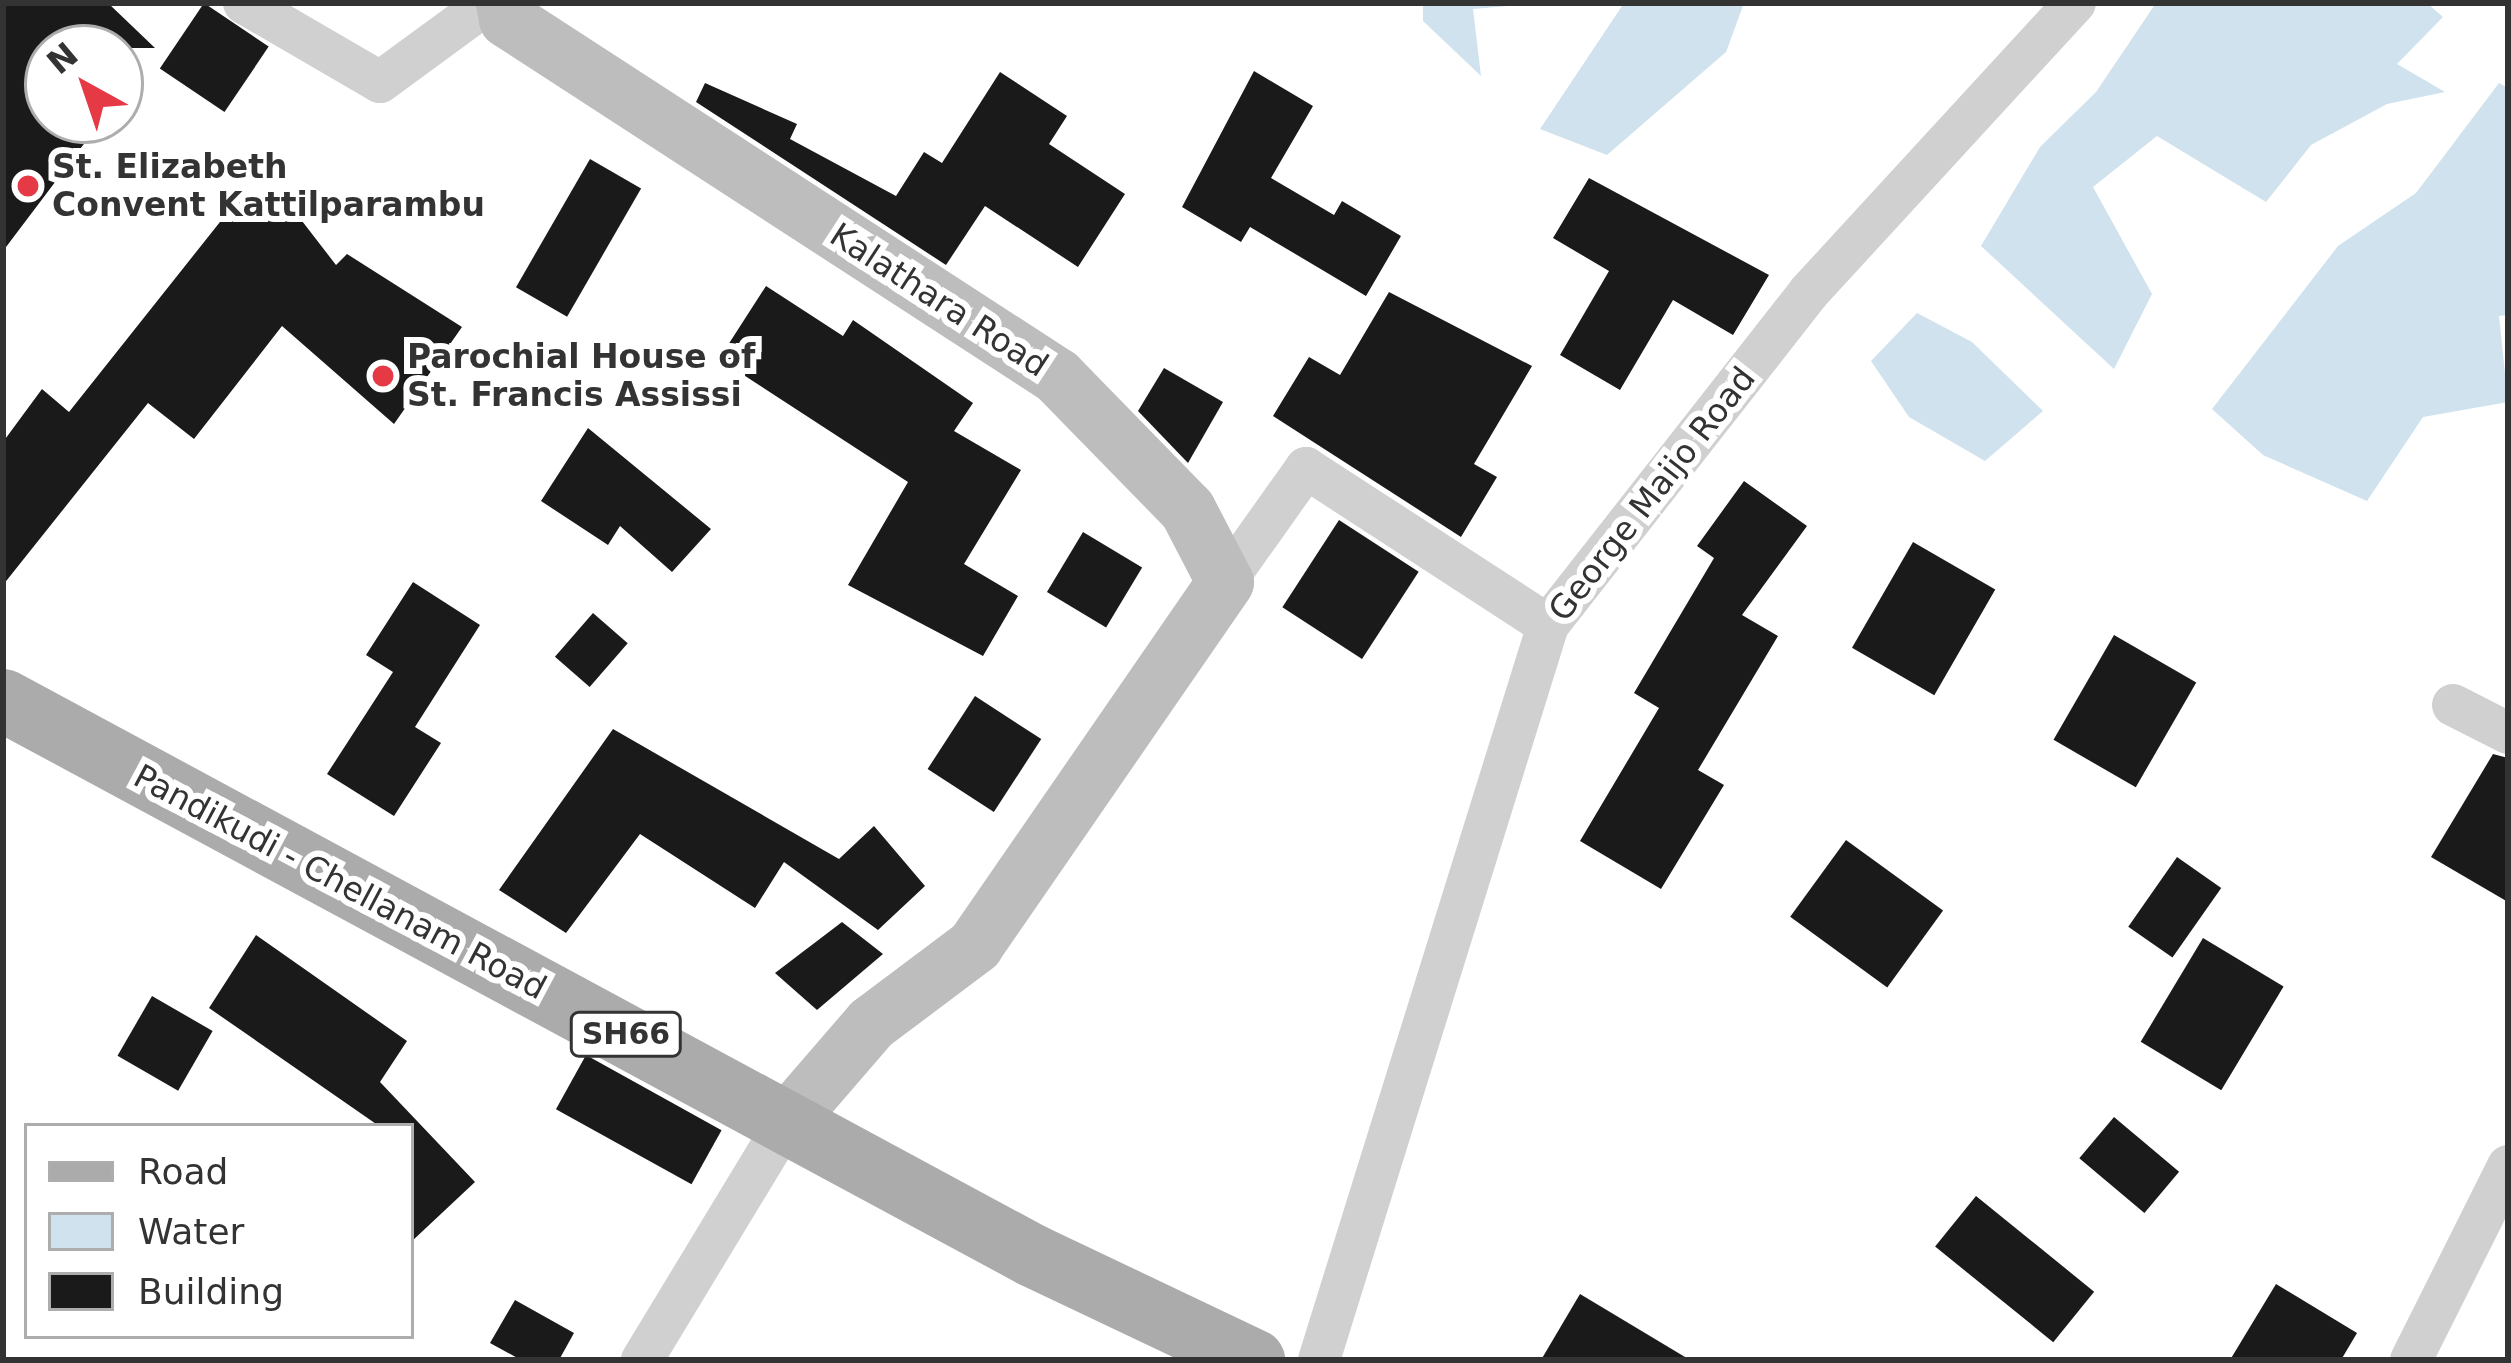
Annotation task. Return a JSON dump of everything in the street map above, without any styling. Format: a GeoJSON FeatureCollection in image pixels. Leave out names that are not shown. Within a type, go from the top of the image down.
{"type":"FeatureCollection","features":[{"type":"Feature","properties":{"kind":"main road","name":"Pandikudi - Chellanam Road"},"geometry":{"type":"LineString","coordinates":[[3,700],[788,1119],[1032,1255],[1253,1360]]}},
{"type":"Feature","properties":{"kind":"street"},"geometry":{"type":"LineString","coordinates":[[244,3],[380,82],[488,3]]}},
{"type":"Feature","properties":{"kind":"street","name":"Kalathara Road"},"geometry":{"type":"LineString","coordinates":[[504,3],[507,20],[1057,376],[1187,509],[1226,582]]}},
{"type":"Feature","properties":{"kind":"street","name":"George Maijo Road"},"geometry":{"type":"LineString","coordinates":[[1319,1360],[1548,625],[1808,292],[2075,3]]}},
{"type":"Feature","properties":{"kind":"street"},"geometry":{"type":"LineString","coordinates":[[642,1360],[788,1119],[871,1023],[975,945],[1306,468],[1548,625]]}},
{"type":"Feature","properties":{"kind":"street"},"geometry":{"type":"LineString","coordinates":[[2453,705],[2508,733]]}},
{"type":"Feature","properties":{"kind":"street"},"geometry":{"type":"LineString","coordinates":[[2411,1360],[2508,1166]]}},
{"type":"Feature","properties":{"kind":"water"},"geometry":{"type":"Polygon","coordinates":[[[1423,3],[1544,3],[1473,9],[1481,76],[1423,21],[1423,3]]]}},
{"type":"Feature","properties":{"kind":"water"},"geometry":{"type":"Polygon","coordinates":[[[1624,3],[1744,3],[1726,52],[1607,155],[1540,129],[1624,3]]]}},
{"type":"Feature","properties":{"kind":"water"},"geometry":{"type":"Polygon","coordinates":[[[2156,3],[2427,3],[2443,17],[2397,64],[2445,92],[2387,104],[2311,145],[2266,202],[2157,136],[2093,187],[2152,294],[2114,369],[1981,246],[2040,147],[2096,92],[2156,3]]]}},
{"type":"Feature","properties":{"kind":"water"},"geometry":{"type":"Polygon","coordinates":[[[2499,83],[2508,88],[2508,315],[2499,316],[2508,402],[2423,417],[2367,501],[2263,455],[2212,409],[2338,246],[2416,193],[2499,83]]]}},
{"type":"Feature","properties":{"kind":"water"},"geometry":{"type":"Polygon","coordinates":[[[1917,313],[1972,342],[2043,411],[1985,461],[1909,417],[1871,361],[1917,313]]]}},
{"type":"Feature","properties":{"kind":"building"},"geometry":{"type":"Polygon","coordinates":[[[3,3],[108,3],[130,24],[24,24],[24,144],[84,144],[3,251],[3,3]]]}},
{"type":"Feature","properties":{"kind":"building"},"geometry":{"type":"Polygon","coordinates":[[[204,3],[269,47],[224,112],[160,68],[204,3]]]}},
{"type":"Feature","properties":{"kind":"building"},"geometry":{"type":"Polygon","coordinates":[[[1254,71],[1313,106],[1271,178],[1334,215],[1342,201],[1401,236],[1366,296],[1250,227],[1241,242],[1182,207],[1254,71]]]}},
{"type":"Feature","properties":{"kind":"building"},"geometry":{"type":"Polygon","coordinates":[[[1000,72],[1067,116],[1049,144],[1125,194],[1078,267],[985,206],[946,265],[696,102],[705,83],[797,124],[790,139],[896,196],[924,152],[942,163],[1000,72]]]}},
{"type":"Feature","properties":{"kind":"building"},"geometry":{"type":"Polygon","coordinates":[[[590,159],[641,188],[567,317],[516,287],[590,159]]]}},
{"type":"Feature","properties":{"kind":"building"},"geometry":{"type":"Polygon","coordinates":[[[1589,178],[1769,275],[1733,335],[1673,300],[1620,390],[1560,355],[1609,271],[1553,238],[1589,178]]]}},
{"type":"Feature","properties":{"kind":"building"},"geometry":{"type":"Polygon","coordinates":[[[243,193],[292,208],[336,265],[347,254],[462,327],[394,424],[282,326],[194,439],[148,403],[3,585],[3,442],[42,389],[69,412],[243,193]]]}},
{"type":"Feature","properties":{"kind":"building"},"geometry":{"type":"Polygon","coordinates":[[[766,286],[843,336],[853,320],[973,403],[954,431],[1021,470],[964,564],[1018,596],[983,656],[848,585],[908,482],[719,359],[766,286]]]}},
{"type":"Feature","properties":{"kind":"building"},"geometry":{"type":"Polygon","coordinates":[[[1389,292],[1532,366],[1474,464],[1497,477],[1461,537],[1273,416],[1309,357],[1340,375],[1389,292]]]}},
{"type":"Feature","properties":{"kind":"building"},"geometry":{"type":"Polygon","coordinates":[[[1164,368],[1223,402],[1188,463],[1138,411],[1164,368]]]}},
{"type":"Feature","properties":{"kind":"building"},"geometry":{"type":"Polygon","coordinates":[[[588,428],[711,529],[672,572],[620,526],[608,545],[541,501],[588,428]]]}},
{"type":"Feature","properties":{"kind":"building"},"geometry":{"type":"Polygon","coordinates":[[[1744,481],[1807,526],[1742,615],[1778,636],[1698,770],[1724,785],[1661,889],[1580,841],[1659,708],[1634,693],[1714,558],[1697,546],[1744,481]]]}},
{"type":"Feature","properties":{"kind":"building"},"geometry":{"type":"Polygon","coordinates":[[[1339,520],[1419,572],[1362,659],[1282,607],[1339,520]]]}},
{"type":"Feature","properties":{"kind":"building"},"geometry":{"type":"Polygon","coordinates":[[[1083,532],[1142,568],[1106,628],[1047,592],[1083,532]]]}},
{"type":"Feature","properties":{"kind":"building"},"geometry":{"type":"Polygon","coordinates":[[[1913,542],[1995,590],[1934,695],[1852,648],[1913,542]]]}},
{"type":"Feature","properties":{"kind":"building"},"geometry":{"type":"Polygon","coordinates":[[[413,582],[480,625],[415,727],[441,743],[394,816],[327,774],[393,672],[366,655],[413,582]]]}},
{"type":"Feature","properties":{"kind":"building"},"geometry":{"type":"Polygon","coordinates":[[[593,613],[628,643],[590,687],[555,657],[593,613]]]}},
{"type":"Feature","properties":{"kind":"building"},"geometry":{"type":"Polygon","coordinates":[[[2114,635],[2196,682],[2136,787],[2054,740],[2114,635]]]}},
{"type":"Feature","properties":{"kind":"building"},"geometry":{"type":"Polygon","coordinates":[[[975,696],[1041,739],[994,812],[928,769],[975,696]]]}},
{"type":"Feature","properties":{"kind":"building"},"geometry":{"type":"Polygon","coordinates":[[[613,729],[839,859],[874,826],[925,886],[878,930],[784,862],[755,908],[640,834],[566,933],[499,890],[613,729]]]}},
{"type":"Feature","properties":{"kind":"building"},"geometry":{"type":"Polygon","coordinates":[[[2493,754],[2508,758],[2508,902],[2431,857],[2493,754]]]}},
{"type":"Feature","properties":{"kind":"building"},"geometry":{"type":"Polygon","coordinates":[[[1846,840],[1943,911],[1887,987],[1790,917],[1846,840]]]}},
{"type":"Feature","properties":{"kind":"building"},"geometry":{"type":"Polygon","coordinates":[[[2177,857],[2221,888],[2172,958],[2128,927],[2177,857]]]}},
{"type":"Feature","properties":{"kind":"building"},"geometry":{"type":"Polygon","coordinates":[[[842,922],[883,954],[817,1010],[775,973],[842,922]]]}},
{"type":"Feature","properties":{"kind":"building"},"geometry":{"type":"Polygon","coordinates":[[[256,935],[407,1041],[380,1082],[475,1182],[414,1239],[414,1123],[375,1123],[209,1008],[256,935]]]}},
{"type":"Feature","properties":{"kind":"building"},"geometry":{"type":"Polygon","coordinates":[[[2203,938],[2284,986],[2221,1090],[2141,1042],[2203,938]]]}},
{"type":"Feature","properties":{"kind":"building"},"geometry":{"type":"Polygon","coordinates":[[[152,996],[213,1031],[178,1091],[118,1056],[152,996]]]}},
{"type":"Feature","properties":{"kind":"building"},"geometry":{"type":"Polygon","coordinates":[[[586,1055],[722,1130],[692,1184],[556,1109],[586,1055]]]}},
{"type":"Feature","properties":{"kind":"building"},"geometry":{"type":"Polygon","coordinates":[[[2114,1117],[2179,1172],[2144,1213],[2079,1158],[2114,1117]]]}},
{"type":"Feature","properties":{"kind":"building"},"geometry":{"type":"Polygon","coordinates":[[[1976,1196],[2094,1292],[2053,1342],[1935,1247],[1976,1196]]]}},
{"type":"Feature","properties":{"kind":"building"},"geometry":{"type":"Polygon","coordinates":[[[2276,1284],[2357,1333],[2341,1360],[2230,1360],[2276,1284]]]}},
{"type":"Feature","properties":{"kind":"building"},"geometry":{"type":"Polygon","coordinates":[[[1580,1294],[1690,1360],[1541,1360],[1580,1294]]]}},
{"type":"Feature","properties":{"kind":"building"},"geometry":{"type":"Polygon","coordinates":[[[515,1300],[574,1333],[559,1360],[521,1360],[490,1343],[515,1300]]]}},
{"type":"Feature","properties":{"kind":"place","name":"St. Elizabeth Convent Kattilparambu"},"geometry":{"type":"Point","coordinates":[28,186]}},
{"type":"Feature","properties":{"kind":"place","name":"Parochial House of St. Francis Assissi"},"geometry":{"type":"Point","coordinates":[383,376]}}]}
